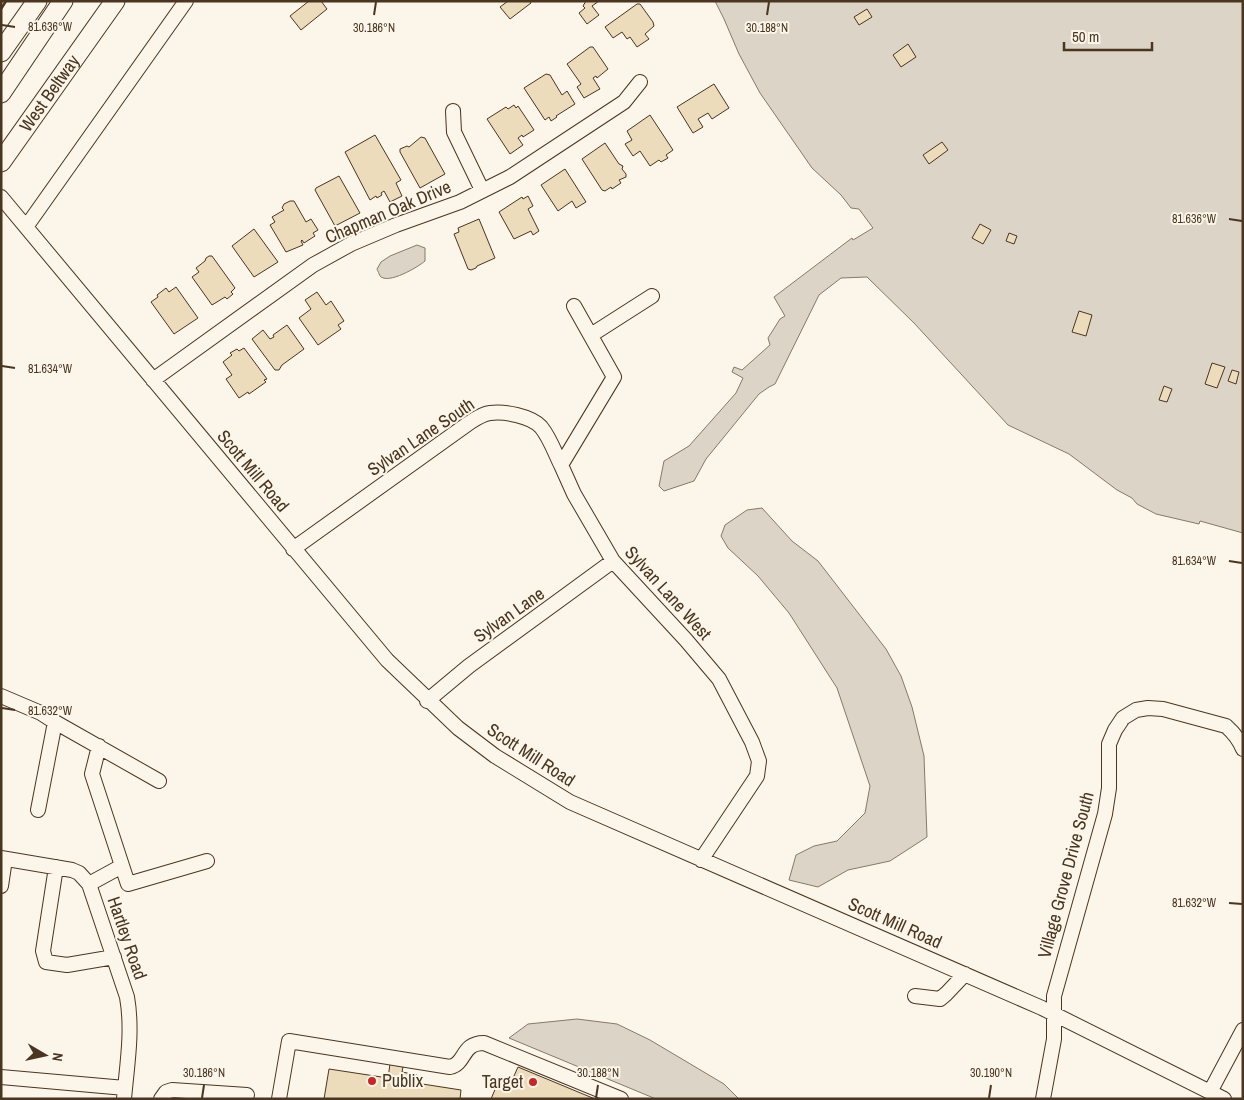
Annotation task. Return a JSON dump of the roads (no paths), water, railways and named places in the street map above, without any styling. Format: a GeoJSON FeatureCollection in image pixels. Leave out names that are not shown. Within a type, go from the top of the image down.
{"type":"FeatureCollection","features":[{"type":"Feature","properties":{"kind":"highway"},"geometry":{"type":"LineString","coordinates":[[1,52],[37,1]]}},
{"type":"Feature","properties":{"kind":"highway"},"geometry":{"type":"LineString","coordinates":[[1,93],[63,1]]}},
{"type":"Feature","properties":{"kind":"highway","name":"West Beltway"},"geometry":{"type":"LineString","coordinates":[[4,158],[115,1]]}},
{"type":"Feature","properties":{"kind":"street"},"geometry":{"type":"LineString","coordinates":[[26,228],[186,1]]}},
{"type":"Feature","properties":{"kind":"street","name":"Chapman Oak Drive"},"geometry":{"type":"LineString","coordinates":[[153,380],[313,266],[352,244],[396,225],[460,202],[510,177],[624,102],[640,82]]}},
{"type":"Feature","properties":{"kind":"street"},"geometry":{"type":"LineString","coordinates":[[453,111],[454,132],[482,190]]}},
{"type":"Feature","properties":{"kind":"street","name":"Scott Mill Road"},"geometry":{"type":"LineString","coordinates":[[1,197],[387,660],[458,728],[495,756],[570,802],[1054,1014],[1224,1099]]}},
{"type":"Feature","properties":{"kind":"street"},"geometry":{"type":"LineString","coordinates":[[591,335],[652,296]]}},
{"type":"Feature","properties":{"kind":"street"},"geometry":{"type":"LineString","coordinates":[[561,465],[614,377],[574,306]]}},
{"type":"Feature","properties":{"kind":"street","name":"Sylvan Lane South"},"geometry":{"type":"LineString","coordinates":[[293,549],[480,416],[490,413],[502,413],[530,420],[540,426],[561,465]]}},
{"type":"Feature","properties":{"kind":"street","name":"Sylvan Lane West"},"geometry":{"type":"LineString","coordinates":[[561,465],[574,494],[613,562],[686,640],[719,679],[752,742],[759,761],[757,776],[701,860]]}},
{"type":"Feature","properties":{"kind":"street","name":"Sylvan Lane"},"geometry":{"type":"LineString","coordinates":[[428,701],[469,666],[613,562]]}},
{"type":"Feature","properties":{"kind":"street"},"geometry":{"type":"LineString","coordinates":[[1,696],[41,713],[159,781]]}},
{"type":"Feature","properties":{"kind":"street","name":"Village Grove Drive South"},"geometry":{"type":"LineString","coordinates":[[1043,1099],[1054,1039],[1054,996],[1105,814],[1109,788],[1109,744],[1115,730],[1123,718],[1136,710],[1148,708],[1163,709],[1226,726],[1240,741],[1243,750]]}},
{"type":"Feature","properties":{"kind":"street"},"geometry":{"type":"LineString","coordinates":[[38,810],[55,722]]}},
{"type":"Feature","properties":{"kind":"street"},"geometry":{"type":"LineString","coordinates":[[99,746],[92,774],[128,884],[207,861]]}},
{"type":"Feature","properties":{"kind":"street"},"geometry":{"type":"LineString","coordinates":[[1,886],[3,859]]}},
{"type":"Feature","properties":{"kind":"street","name":"Hartley Road"},"geometry":{"type":"LineString","coordinates":[[3,859],[72,870],[79,873],[89,884],[127,997],[130,1013],[124,1094]]}},
{"type":"Feature","properties":{"kind":"street"},"geometry":{"type":"LineString","coordinates":[[89,884],[122,866]]}},
{"type":"Feature","properties":{"kind":"street"},"geometry":{"type":"LineString","coordinates":[[56,867],[43,952],[46,962],[68,965],[114,957]]}},
{"type":"Feature","properties":{"kind":"street"},"geometry":{"type":"LineString","coordinates":[[915,996],[940,999],[965,974]]}},
{"type":"Feature","properties":{"kind":"street"},"geometry":{"type":"LineString","coordinates":[[1210,1092],[1243,1030]]}},
{"type":"Feature","properties":{"kind":"street"},"geometry":{"type":"LineString","coordinates":[[279,1099],[288,1041],[450,1067],[458,1062],[469,1046],[475,1043],[484,1043],[621,1099]]}},
{"type":"Feature","properties":{"kind":"street"},"geometry":{"type":"LineString","coordinates":[[1,1077],[124,1094]]}},
{"type":"Feature","properties":{"kind":"street"},"geometry":{"type":"LineString","coordinates":[[161,1099],[166,1092],[172,1090],[230,1096],[247,1095]]}},
{"type":"Feature","properties":{"kind":"place","name":"Publix"},"geometry":{"type":"Point","coordinates":[372,1081]}},
{"type":"Feature","properties":{"kind":"place","name":"Target"},"geometry":{"type":"Point","coordinates":[533,1082]}}]}
